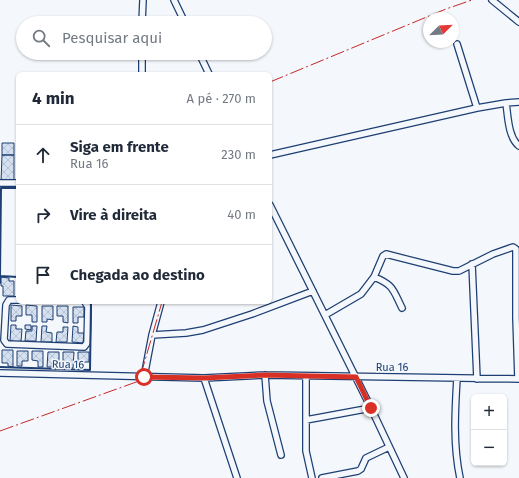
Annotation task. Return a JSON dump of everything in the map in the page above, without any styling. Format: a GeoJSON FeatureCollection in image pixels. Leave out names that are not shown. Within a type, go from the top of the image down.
{"type":"FeatureCollection","features":[{"type":"Feature","properties":{"kind":"street"},"geometry":{"type":"LineString","coordinates":[[142,16],[143,0]]}},
{"type":"Feature","properties":{"kind":"street"},"geometry":{"type":"LineString","coordinates":[[174,0],[182,16]]}},
{"type":"Feature","properties":{"kind":"street"},"geometry":{"type":"LineString","coordinates":[[492,0],[517,19]]}},
{"type":"Feature","properties":{"kind":"street"},"geometry":{"type":"LineString","coordinates":[[457,48],[477,108]]}},
{"type":"Feature","properties":{"kind":"street"},"geometry":{"type":"LineString","coordinates":[[142,60],[142,72]]}},
{"type":"Feature","properties":{"kind":"street"},"geometry":{"type":"LineString","coordinates":[[202,60],[208,72]]}},
{"type":"Feature","properties":{"kind":"street"},"geometry":{"type":"LineString","coordinates":[[272,156],[477,108],[519,102]]}},
{"type":"Feature","properties":{"kind":"street"},"geometry":{"type":"LineString","coordinates":[[506,103],[512,137],[514,142],[519,146]]}},
{"type":"Feature","properties":{"kind":"street"},"geometry":{"type":"LineString","coordinates":[[0,183],[16,183]]}},
{"type":"Feature","properties":{"kind":"street"},"geometry":{"type":"LineString","coordinates":[[272,212],[356,377],[404,478]]}},
{"type":"Feature","properties":{"kind":"street"},"geometry":{"type":"LineString","coordinates":[[325,315],[361,294],[374,277],[383,256],[386,254],[453,271],[459,271],[510,248],[516,248],[518,379]]}},
{"type":"Feature","properties":{"kind":"street"},"geometry":{"type":"LineString","coordinates":[[472,264],[477,379]]}},
{"type":"Feature","properties":{"kind":"street"},"geometry":{"type":"LineString","coordinates":[[374,277],[390,285],[402,308]]}},
{"type":"Feature","properties":{"kind":"street"},"geometry":{"type":"LineString","coordinates":[[152,335],[186,333],[203,330],[252,314],[313,291]]}},
{"type":"Feature","properties":{"kind":"street"},"geometry":{"type":"LineString","coordinates":[[16,300],[7,302],[2,324],[4,340],[7,344],[84,346],[87,342],[88,304]]}},
{"type":"Feature","properties":{"kind":"street"},"geometry":{"type":"LineString","coordinates":[[144,377],[152,335],[160,304]]}},
{"type":"Feature","properties":{"kind":"street","name":"Rua 16"},"geometry":{"type":"LineString","coordinates":[[0,373],[204,378],[265,375],[518,379]]}},
{"type":"Feature","properties":{"kind":"street"},"geometry":{"type":"LineString","coordinates":[[265,375],[267,401],[281,455]]}},
{"type":"Feature","properties":{"kind":"street"},"geometry":{"type":"LineString","coordinates":[[306,376],[306,451],[312,478]]}},
{"type":"Feature","properties":{"kind":"street"},"geometry":{"type":"LineString","coordinates":[[204,378],[237,478]]}},
{"type":"Feature","properties":{"kind":"street"},"geometry":{"type":"LineString","coordinates":[[457,378],[455,434],[457,466],[460,478]]}},
{"type":"Feature","properties":{"kind":"street"},"geometry":{"type":"LineString","coordinates":[[306,420],[371,408]]}},
{"type":"Feature","properties":{"kind":"street"},"geometry":{"type":"LineString","coordinates":[[322,478],[358,471],[361,469],[366,458],[389,447]]}},
{"type":"Feature","properties":{"kind":"building"},"geometry":{"type":"Polygon","coordinates":[[[2,143],[14,143],[14,155],[2,155],[2,143]]]}},
{"type":"Feature","properties":{"kind":"building"},"geometry":{"type":"Polygon","coordinates":[[[2,155],[14,155],[14,182],[1,182],[2,155]]]}},
{"type":"Feature","properties":{"kind":"building"},"geometry":{"type":"Polygon","coordinates":[[[1,277],[9,278],[9,281],[14,281],[14,296],[3,296],[1,277]]]}},
{"type":"Feature","properties":{"kind":"building"},"geometry":{"type":"Polygon","coordinates":[[[11,305],[22,306],[22,316],[16,316],[16,321],[11,321],[11,305]]]}},
{"type":"Feature","properties":{"kind":"building"},"geometry":{"type":"Polygon","coordinates":[[[26,305],[37,306],[37,322],[32,322],[32,315],[26,315],[26,305]]]}},
{"type":"Feature","properties":{"kind":"building"},"geometry":{"type":"Polygon","coordinates":[[[42,306],[53,306],[53,320],[47,319],[47,322],[42,322],[42,306]]]}},
{"type":"Feature","properties":{"kind":"building"},"geometry":{"type":"Polygon","coordinates":[[[57,306],[68,306],[68,323],[63,322],[63,316],[57,316],[57,306]]]}},
{"type":"Feature","properties":{"kind":"building"},"geometry":{"type":"Polygon","coordinates":[[[73,307],[84,307],[84,317],[78,317],[78,323],[73,323],[73,307]]]}},
{"type":"Feature","properties":{"kind":"building"},"geometry":{"type":"Polygon","coordinates":[[[11,325],[16,325],[16,329],[22,329],[21,342],[10,341],[11,325]]]}},
{"type":"Feature","properties":{"kind":"building"},"geometry":{"type":"Polygon","coordinates":[[[25,325],[31,325],[31,330],[25,329],[25,325]]]}},
{"type":"Feature","properties":{"kind":"building"},"geometry":{"type":"Polygon","coordinates":[[[32,326],[37,326],[36,341],[25,341],[26,331],[32,331],[32,326]]]}},
{"type":"Feature","properties":{"kind":"building"},"geometry":{"type":"Polygon","coordinates":[[[42,326],[47,326],[46,332],[52,333],[52,342],[41,342],[42,326]]]}},
{"type":"Feature","properties":{"kind":"building"},"geometry":{"type":"Polygon","coordinates":[[[73,326],[78,327],[78,333],[84,333],[83,343],[72,342],[73,326]]]}},
{"type":"Feature","properties":{"kind":"building"},"geometry":{"type":"Polygon","coordinates":[[[63,327],[68,327],[67,342],[56,342],[57,332],[63,332],[63,327]]]}},
{"type":"Feature","properties":{"kind":"building"},"geometry":{"type":"Polygon","coordinates":[[[2,350],[13,350],[13,367],[8,366],[8,363],[2,363],[2,350]]]}},
{"type":"Feature","properties":{"kind":"building"},"geometry":{"type":"Polygon","coordinates":[[[17,351],[28,351],[28,361],[22,361],[22,366],[17,366],[17,351]]]}},
{"type":"Feature","properties":{"kind":"building"},"geometry":{"type":"Polygon","coordinates":[[[32,351],[43,351],[43,367],[38,367],[38,361],[32,360],[32,351]]]}},
{"type":"Feature","properties":{"kind":"building"},"geometry":{"type":"Polygon","coordinates":[[[48,352],[59,352],[59,362],[52,362],[52,367],[47,367],[48,352]]]}},
{"type":"Feature","properties":{"kind":"building"},"geometry":{"type":"Polygon","coordinates":[[[63,352],[74,352],[73,368],[68,368],[69,362],[63,362],[63,352]]]}},
{"type":"Feature","properties":{"kind":"building"},"geometry":{"type":"Polygon","coordinates":[[[78,352],[89,352],[89,362],[83,362],[83,368],[78,368],[78,352]]]}},
{"type":"Feature","properties":{"kind":"wall"},"geometry":{"type":"LineString","coordinates":[[0,276],[1,188],[16,188]]}},
{"type":"Feature","properties":{"kind":"wall"},"geometry":{"type":"LineString","coordinates":[[0,283],[0,276],[16,277]]}},
{"type":"Feature","properties":{"kind":"wall"},"geometry":{"type":"LineString","coordinates":[[0,367],[90,370],[91,304]]}},
{"type":"Feature","properties":{"kind":"power"},"geometry":{"type":"LineString","coordinates":[[272,81],[446,9],[472,0]]}},
{"type":"Feature","properties":{"kind":"power"},"geometry":{"type":"LineString","coordinates":[[0,431],[139,381],[161,304]]}},
{"type":"Feature","properties":{"kind":"route"},"geometry":{"type":"LineString","coordinates":[[144,377],[204,378],[265,375],[356,377],[371,408]]}}]}
